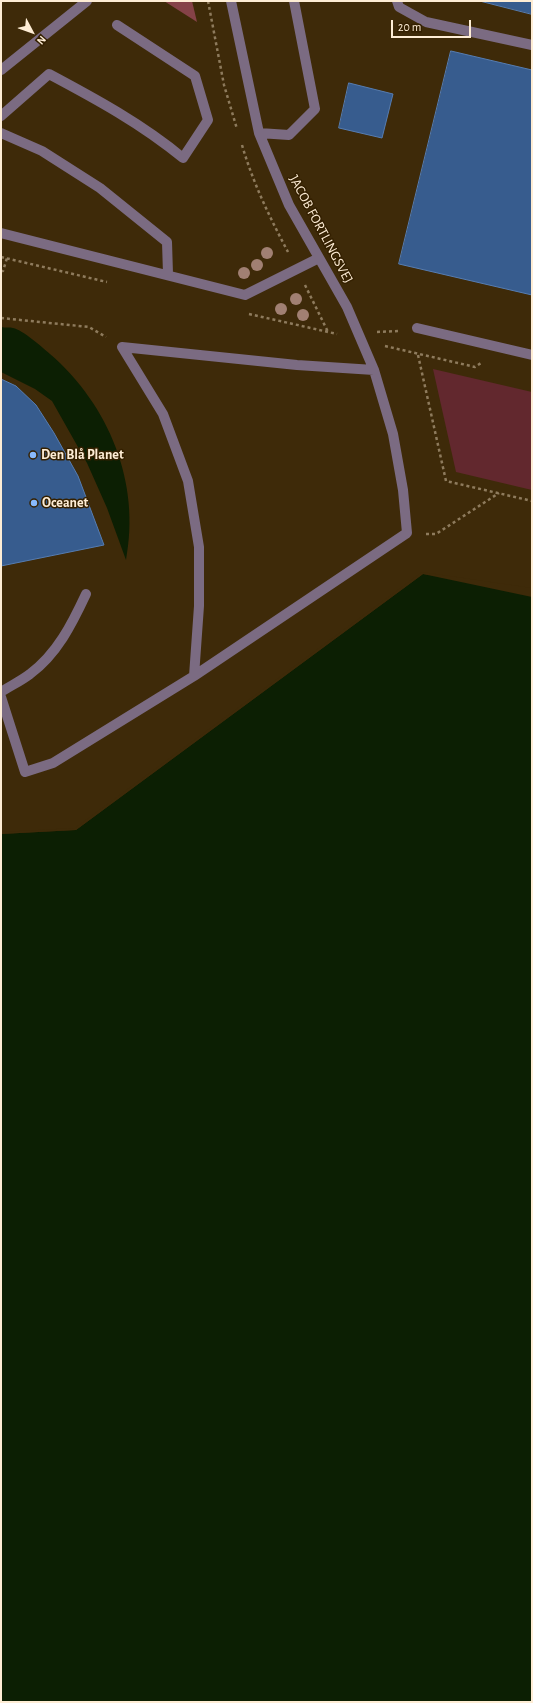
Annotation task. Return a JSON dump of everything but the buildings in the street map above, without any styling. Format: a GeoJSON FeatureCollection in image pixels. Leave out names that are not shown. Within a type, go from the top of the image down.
{"type":"FeatureCollection","features":[{"type":"Feature","properties":{"kind":"street"},"geometry":{"type":"LineString","coordinates":[[1,70],[87,1]]}},
{"type":"Feature","properties":{"kind":"street","name":"JACOB FORTLINGSVEJ"},"geometry":{"type":"LineString","coordinates":[[231,1],[259,133],[289,205],[347,307],[361,336],[374,370],[393,434],[403,490],[407,533]]}},
{"type":"Feature","properties":{"kind":"street"},"geometry":{"type":"LineString","coordinates":[[259,133],[289,135],[314,109],[294,1]]}},
{"type":"Feature","properties":{"kind":"street"},"geometry":{"type":"LineString","coordinates":[[397,1],[399,7],[426,22],[532,45]]}},
{"type":"Feature","properties":{"kind":"street"},"geometry":{"type":"LineString","coordinates":[[1,116],[49,74],[114,109],[166,143],[183,158],[208,120],[195,76],[117,24]]}},
{"type":"Feature","properties":{"kind":"street"},"geometry":{"type":"LineString","coordinates":[[1,133],[42,151],[100,188],[167,242],[168,274]]}},
{"type":"Feature","properties":{"kind":"street"},"geometry":{"type":"LineString","coordinates":[[1,233],[168,274],[245,295],[319,258]]}},
{"type":"Feature","properties":{"kind":"street"},"geometry":{"type":"LineString","coordinates":[[417,328],[532,355]]}},
{"type":"Feature","properties":{"kind":"street"},"geometry":{"type":"LineString","coordinates":[[122,347],[297,365],[374,370]]}},
{"type":"Feature","properties":{"kind":"street"},"geometry":{"type":"LineString","coordinates":[[122,347],[163,414],[188,482],[198,547],[199,606],[194,676]]}},
{"type":"Feature","properties":{"kind":"street"},"geometry":{"type":"LineString","coordinates":[[1,697],[25,772],[53,762],[194,676],[407,533]]}},
{"type":"Feature","properties":{"kind":"street"},"geometry":{"type":"LineString","coordinates":[[1,692],[30,674],[48,656],[71,627],[86,594]]}},
{"type":"Feature","properties":{"kind":"path"},"geometry":{"type":"LineString","coordinates":[[1,257],[114,283]]}},
{"type":"Feature","properties":{"kind":"path"},"geometry":{"type":"LineString","coordinates":[[1,271],[3,271],[7,258]]}},
{"type":"Feature","properties":{"kind":"path"},"geometry":{"type":"LineString","coordinates":[[244,313],[361,336],[418,355],[475,367],[505,348]]}},
{"type":"Feature","properties":{"kind":"path"},"geometry":{"type":"LineString","coordinates":[[1,318],[89,327],[122,347]]}},
{"type":"Feature","properties":{"kind":"path"},"geometry":{"type":"LineString","coordinates":[[361,336],[417,328]]}},
{"type":"Feature","properties":{"kind":"path"},"geometry":{"type":"LineString","coordinates":[[418,355],[446,481],[532,501]]}},
{"type":"Feature","properties":{"kind":"path"},"geometry":{"type":"LineString","coordinates":[[407,533],[436,534],[499,493]]}},
{"type":"Feature","properties":{"kind":"shaded area"},"geometry":{"type":"Polygon","coordinates":[[[164,1],[192,1],[197,22],[164,1]]]}},
{"type":"Feature","properties":{"kind":"shaded area"},"geometry":{"type":"Polygon","coordinates":[[[1,327],[17,329],[50,354],[71,374],[89,397],[104,421],[116,447],[124,474],[129,502],[129,531],[126,560],[107,508],[87,463],[52,401],[35,389],[1,372],[1,327]]]}},
{"type":"Feature","properties":{"kind":"shaded area"},"geometry":{"type":"Polygon","coordinates":[[[433,369],[532,392],[532,490],[456,472],[433,369]]]}},
{"type":"Feature","properties":{"kind":"shaded area"},"geometry":{"type":"Polygon","coordinates":[[[423,574],[532,590],[532,1702],[1,1702],[1,834],[76,830],[423,574]]]}},
{"type":"Feature","properties":{"kind":"pier"},"geometry":{"type":"Polygon","coordinates":[[[422,572],[532,588],[532,597],[423,574],[76,830],[1,834],[1,832],[75,828],[422,572]]]}},
{"type":"Feature","properties":{"kind":"place","name":"Den Blå Planet"},"geometry":{"type":"Point","coordinates":[33,455]}},
{"type":"Feature","properties":{"kind":"place","name":"Oceanet"},"geometry":{"type":"Point","coordinates":[34,503]}}]}
